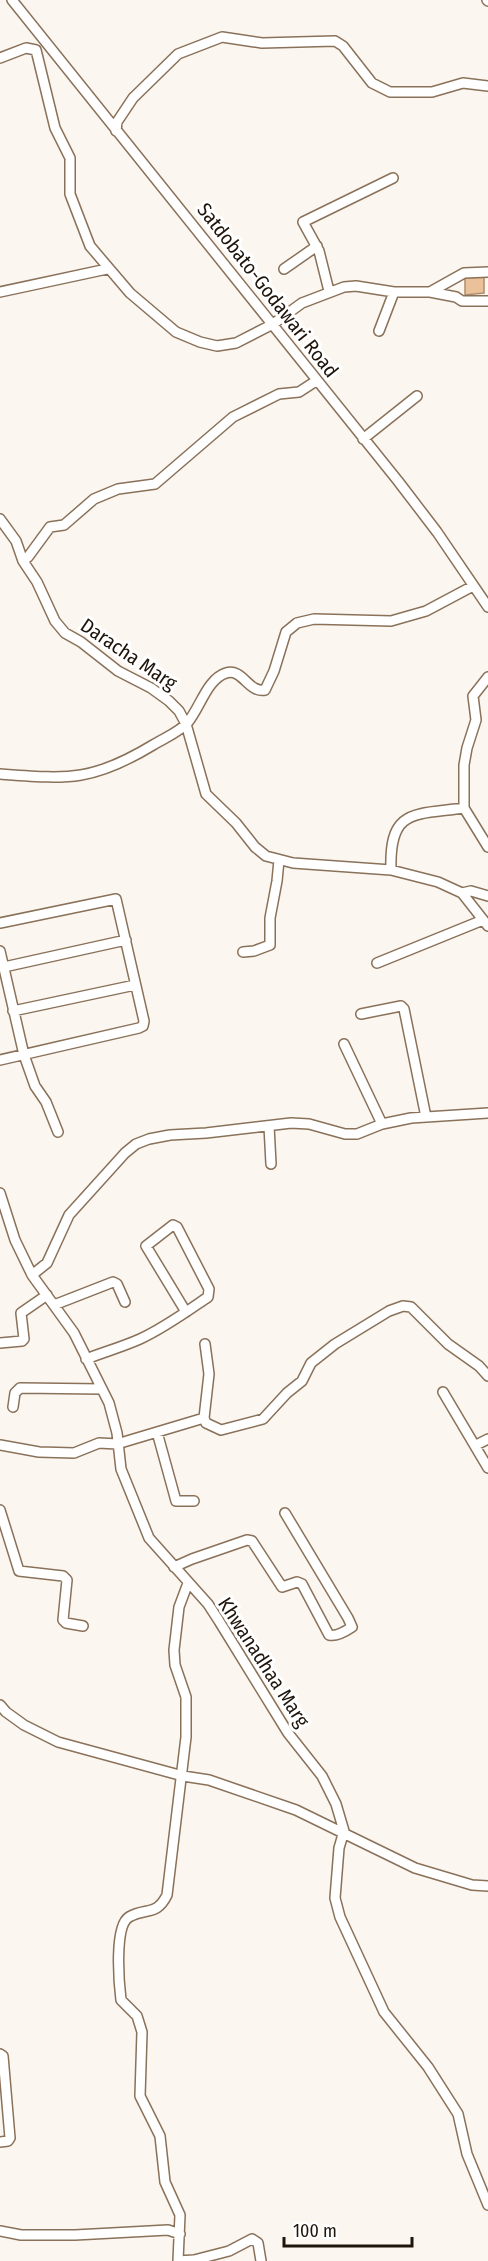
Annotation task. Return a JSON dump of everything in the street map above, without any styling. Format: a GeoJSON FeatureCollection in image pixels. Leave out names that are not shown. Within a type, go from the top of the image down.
{"type":"FeatureCollection","features":[{"type":"Feature","properties":{"kind":"street","name":"Satdobato-Godawari Road"},"geometry":{"type":"LineString","coordinates":[[12,0],[437,532],[488,608]]}},
{"type":"Feature","properties":{"kind":"street"},"geometry":{"type":"LineString","coordinates":[[116,130],[117,122],[133,98],[178,54],[222,37],[262,44],[335,41],[344,46],[372,83],[390,92],[432,92],[463,82],[488,86]]}},
{"type":"Feature","properties":{"kind":"street"},"geometry":{"type":"LineString","coordinates":[[36,50],[46,41]]}},
{"type":"Feature","properties":{"kind":"street"},"geometry":{"type":"LineString","coordinates":[[0,57],[26,48],[36,50]]}},
{"type":"Feature","properties":{"kind":"street"},"geometry":{"type":"LineString","coordinates":[[36,50],[55,128],[70,158],[70,194],[90,246],[107,268],[150,311],[176,332],[217,346],[236,343],[273,324],[302,303],[344,287],[357,286],[394,292],[430,292],[456,297],[462,301],[488,301]]}},
{"type":"Feature","properties":{"kind":"street"},"geometry":{"type":"LineString","coordinates":[[329,291],[317,246],[304,226],[305,220],[393,178]]}},
{"type":"Feature","properties":{"kind":"street"},"geometry":{"type":"LineString","coordinates":[[284,269],[317,246]]}},
{"type":"Feature","properties":{"kind":"street"},"geometry":{"type":"LineString","coordinates":[[0,292],[107,268]]}},
{"type":"Feature","properties":{"kind":"street"},"geometry":{"type":"LineString","coordinates":[[430,292],[464,273],[488,272]]}},
{"type":"Feature","properties":{"kind":"street"},"geometry":{"type":"LineString","coordinates":[[378,332],[394,292]]}},
{"type":"Feature","properties":{"kind":"street"},"geometry":{"type":"LineString","coordinates":[[23,561],[50,527],[64,525],[94,499],[118,489],[155,484],[233,417],[279,394],[299,392],[316,381]]}},
{"type":"Feature","properties":{"kind":"street"},"geometry":{"type":"LineString","coordinates":[[363,439],[417,396]]}},
{"type":"Feature","properties":{"kind":"street","name":"Daracha Marg"},"geometry":{"type":"LineString","coordinates":[[0,519],[16,541],[23,561],[37,582],[55,621],[65,633],[118,670],[169,701],[179,711],[186,724]]}},
{"type":"Feature","properties":{"kind":"street"},"geometry":{"type":"LineString","coordinates":[[0,774],[54,778],[92,774],[129,760],[186,724],[209,688],[222,674],[230,671],[239,674],[252,688],[261,691],[268,688],[286,632],[297,623],[314,619],[391,621],[426,611],[473,586]]}},
{"type":"Feature","properties":{"kind":"street"},"geometry":{"type":"LineString","coordinates":[[488,677],[473,696],[476,720],[464,765],[464,808],[488,847]]}},
{"type":"Feature","properties":{"kind":"street"},"geometry":{"type":"LineString","coordinates":[[186,724],[206,794],[266,856],[293,863],[390,870],[438,882],[462,893],[486,923],[377,963]]}},
{"type":"Feature","properties":{"kind":"street"},"geometry":{"type":"LineString","coordinates":[[390,870],[392,838],[395,830],[403,822],[413,815],[426,812],[464,808]]}},
{"type":"Feature","properties":{"kind":"street"},"geometry":{"type":"LineString","coordinates":[[243,952],[270,945],[270,918],[279,860]]}},
{"type":"Feature","properties":{"kind":"street"},"geometry":{"type":"LineString","coordinates":[[462,893],[471,891],[488,896]]}},
{"type":"Feature","properties":{"kind":"street"},"geometry":{"type":"LineString","coordinates":[[0,923],[116,899],[144,1021],[143,1026],[139,1028],[0,1060]]}},
{"type":"Feature","properties":{"kind":"street"},"geometry":{"type":"LineString","coordinates":[[4,967],[126,940]]}},
{"type":"Feature","properties":{"kind":"street"},"geometry":{"type":"LineString","coordinates":[[0,951],[24,1055],[35,1086],[46,1102],[58,1132]]}},
{"type":"Feature","properties":{"kind":"street"},"geometry":{"type":"LineString","coordinates":[[13,1011],[135,985]]}},
{"type":"Feature","properties":{"kind":"street"},"geometry":{"type":"LineString","coordinates":[[361,1014],[392,1007],[401,1006],[404,1009],[426,1118]]}},
{"type":"Feature","properties":{"kind":"street"},"geometry":{"type":"LineString","coordinates":[[344,1044],[382,1124]]}},
{"type":"Feature","properties":{"kind":"street"},"geometry":{"type":"LineString","coordinates":[[32,1275],[47,1263],[69,1215],[118,1159],[136,1144],[149,1139],[170,1135],[309,1124],[345,1134],[357,1134],[382,1124],[488,1113]]}},
{"type":"Feature","properties":{"kind":"street"},"geometry":{"type":"LineString","coordinates":[[269,1126],[271,1164]]}},
{"type":"Feature","properties":{"kind":"street","name":"Khwanadhaa Marg"},"geometry":{"type":"LineString","coordinates":[[0,1193],[4,1214],[32,1275],[74,1333],[102,1389],[114,1420],[121,1469],[149,1539],[208,1604],[288,1733],[322,1776],[336,1804],[344,1832]]}},
{"type":"Feature","properties":{"kind":"street"},"geometry":{"type":"LineString","coordinates":[[87,1359],[140,1339],[186,1312],[208,1297],[210,1289],[177,1227],[173,1225],[146,1246],[186,1312]]}},
{"type":"Feature","properties":{"kind":"street"},"geometry":{"type":"LineString","coordinates":[[54,1305],[113,1282],[117,1284],[125,1302]]}},
{"type":"Feature","properties":{"kind":"street"},"geometry":{"type":"LineString","coordinates":[[0,1343],[24,1339],[21,1313],[47,1295]]}},
{"type":"Feature","properties":{"kind":"street"},"geometry":{"type":"LineString","coordinates":[[205,1344],[209,1374],[204,1418],[206,1423],[221,1430],[263,1419],[286,1393],[302,1381],[311,1363],[358,1329],[389,1311],[403,1306],[411,1307],[448,1344],[479,1366],[488,1376]]}},
{"type":"Feature","properties":{"kind":"street"},"geometry":{"type":"LineString","coordinates":[[13,1407],[15,1393],[20,1388],[102,1389]]}},
{"type":"Feature","properties":{"kind":"street"},"geometry":{"type":"LineString","coordinates":[[443,1392],[488,1468]]}},
{"type":"Feature","properties":{"kind":"street"},"geometry":{"type":"LineString","coordinates":[[0,1445],[39,1452],[74,1453],[99,1443],[117,1444],[204,1418]]}},
{"type":"Feature","properties":{"kind":"street"},"geometry":{"type":"LineString","coordinates":[[157,1432],[176,1501],[194,1501]]}},
{"type":"Feature","properties":{"kind":"street"},"geometry":{"type":"LineString","coordinates":[[476,1445],[488,1439]]}},
{"type":"Feature","properties":{"kind":"street"},"geometry":{"type":"LineString","coordinates":[[0,1510],[19,1571],[63,1576],[67,1580],[63,1620],[66,1623],[83,1626]]}},
{"type":"Feature","properties":{"kind":"street"},"geometry":{"type":"LineString","coordinates":[[174,1567],[247,1540],[252,1541],[282,1587],[297,1582],[302,1584],[329,1635],[336,1635],[350,1629],[352,1627],[348,1618],[285,1513]]}},
{"type":"Feature","properties":{"kind":"street"},"geometry":{"type":"LineString","coordinates":[[188,1583],[179,1607],[174,1650],[175,1665],[186,1697],[186,1737],[167,1895],[162,1906],[125,1920],[120,1939],[121,2000],[136,2016],[142,2032],[140,2096],[160,2136],[165,2182],[180,2215],[178,2261],[194,2260],[229,2251],[252,2239],[258,2243],[261,2261]]}},
{"type":"Feature","properties":{"kind":"street"},"geometry":{"type":"LineString","coordinates":[[2,1710],[38,1733],[58,1742],[183,1776],[209,1780],[296,1810],[415,1868],[472,1885],[488,1886]]}},
{"type":"Feature","properties":{"kind":"street"},"geometry":{"type":"LineString","coordinates":[[344,1832],[339,1848],[335,1898],[340,1917],[384,2013],[429,2067],[458,2114],[467,2154],[488,2205]]}},
{"type":"Feature","properties":{"kind":"street"},"geometry":{"type":"LineString","coordinates":[[0,2054],[3,2056],[10,2138],[8,2141],[0,2142]]}},
{"type":"Feature","properties":{"kind":"street"},"geometry":{"type":"LineString","coordinates":[[0,2231],[21,2235],[75,2235],[168,2230],[180,2234]]}},
{"type":"Feature","properties":{"kind":"shaded area"},"geometry":{"type":"Polygon","coordinates":[[[484,275],[484,293],[465,295],[465,276],[484,275]]]}}]}
